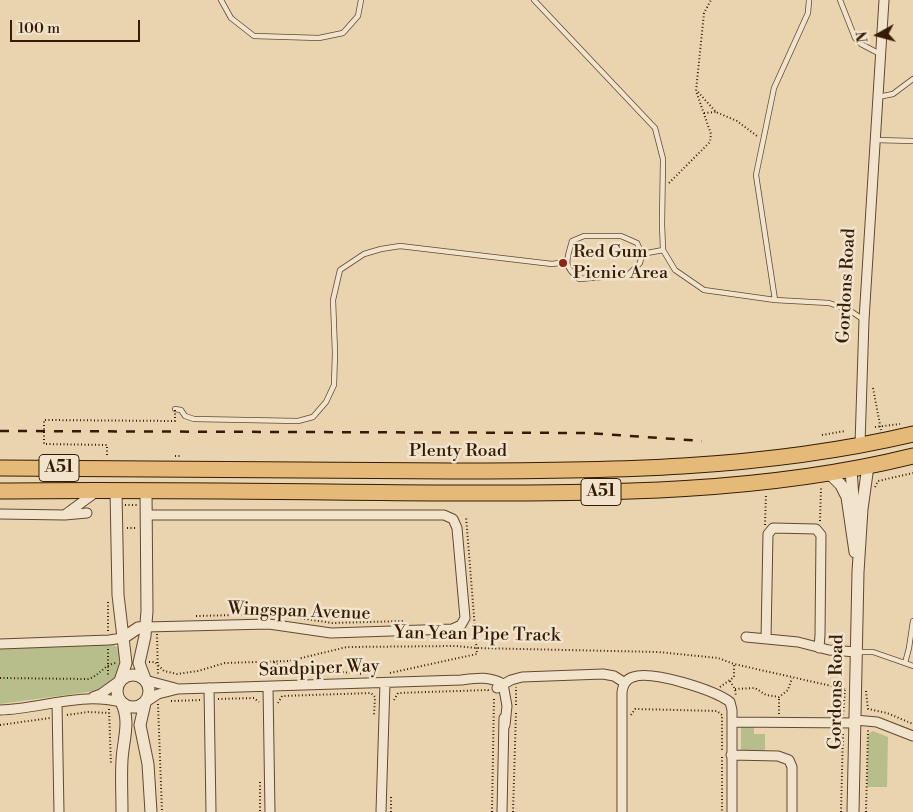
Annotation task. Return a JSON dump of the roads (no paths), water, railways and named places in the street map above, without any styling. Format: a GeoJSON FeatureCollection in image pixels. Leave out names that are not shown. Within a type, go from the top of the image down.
{"type":"FeatureCollection","features":[{"type":"Feature","properties":{"kind":"highway","name":"Plenty Road"},"geometry":{"type":"LineString","coordinates":[[0,468],[379,471],[640,469],[743,462],[818,452],[860,444],[909,428]]}},
{"type":"Feature","properties":{"kind":"highway","name":"Gordons Road"},"geometry":{"type":"LineString","coordinates":[[860,444],[868,466]]}},
{"type":"Feature","properties":{"kind":"highway"},"geometry":{"type":"LineString","coordinates":[[851,469],[854,456],[860,444]]}},
{"type":"Feature","properties":{"kind":"highway","name":"A51"},"geometry":{"type":"LineString","coordinates":[[0,491],[626,492],[752,483],[829,473],[913,456]]}},
{"type":"Feature","properties":{"kind":"highway"},"geometry":{"type":"LineString","coordinates":[[116,491],[117,469]]}},
{"type":"Feature","properties":{"kind":"highway"},"geometry":{"type":"LineString","coordinates":[[146,469],[146,492]]}},
{"type":"Feature","properties":{"kind":"street","name":"Gordons Road"},"geometry":{"type":"LineString","coordinates":[[860,444],[864,320],[884,0]]}},
{"type":"Feature","properties":{"kind":"street","name":"Gordons Road"},"geometry":{"type":"LineString","coordinates":[[853,812],[858,652],[858,567],[862,509],[868,466]]}},
{"type":"Feature","properties":{"kind":"street","name":"Gordons Road"},"geometry":{"type":"LineString","coordinates":[[851,469],[858,567]]}},
{"type":"Feature","properties":{"kind":"street"},"geometry":{"type":"LineString","coordinates":[[829,473],[841,484],[847,497],[858,567]]}},
{"type":"Feature","properties":{"kind":"street"},"geometry":{"type":"LineString","coordinates":[[114,698],[126,664],[118,589],[116,491]]}},
{"type":"Feature","properties":{"kind":"street"},"geometry":{"type":"LineString","coordinates":[[65,515],[96,492]]}},
{"type":"Feature","properties":{"kind":"street"},"geometry":{"type":"LineString","coordinates":[[146,492],[146,527],[152,627],[139,663],[149,688],[140,725],[148,764],[151,812]]}},
{"type":"Feature","properties":{"kind":"street"},"geometry":{"type":"LineString","coordinates":[[0,514],[65,515],[87,513]]}},
{"type":"Feature","properties":{"kind":"street","name":"Wingspan Avenue"},"geometry":{"type":"LineString","coordinates":[[146,515],[444,515],[453,519],[458,528],[465,618],[461,625],[452,629],[331,633],[270,624],[152,627]]}},
{"type":"Feature","properties":{"kind":"street"},"geometry":{"type":"LineString","coordinates":[[766,639],[768,534],[773,528],[816,529],[821,535],[819,648]]}},
{"type":"Feature","properties":{"kind":"street"},"geometry":{"type":"LineString","coordinates":[[0,644],[108,640],[123,638],[138,628],[152,627]]}},
{"type":"Feature","properties":{"kind":"street"},"geometry":{"type":"LineString","coordinates":[[746,637],[798,642],[829,650],[858,652]]}},
{"type":"Feature","properties":{"kind":"street"},"geometry":{"type":"LineString","coordinates":[[114,698],[120,681],[124,677],[134,674],[145,680]]}},
{"type":"Feature","properties":{"kind":"street"},"geometry":{"type":"LineString","coordinates":[[502,812],[507,706],[500,686],[522,677],[604,674],[614,676],[625,683]]}},
{"type":"Feature","properties":{"kind":"street","name":"Sandpiper Way"},"geometry":{"type":"LineString","coordinates":[[145,680],[178,689],[384,683],[461,680],[486,677],[495,679],[500,686]]}},
{"type":"Feature","properties":{"kind":"street"},"geometry":{"type":"LineString","coordinates":[[622,812],[622,692],[625,683],[632,677],[654,677],[679,682],[717,695],[730,702],[732,722],[732,812]]}},
{"type":"Feature","properties":{"kind":"street"},"geometry":{"type":"LineString","coordinates":[[381,812],[384,683]]}},
{"type":"Feature","properties":{"kind":"street"},"geometry":{"type":"LineString","coordinates":[[268,687],[270,812]]}},
{"type":"Feature","properties":{"kind":"street"},"geometry":{"type":"LineString","coordinates":[[209,688],[212,812]]}},
{"type":"Feature","properties":{"kind":"street","name":"Sandpiper Way"},"geometry":{"type":"LineString","coordinates":[[145,702],[178,689]]}},
{"type":"Feature","properties":{"kind":"street"},"geometry":{"type":"LineString","coordinates":[[2,710],[85,699],[114,698],[130,707],[135,707],[145,702]]}},
{"type":"Feature","properties":{"kind":"street"},"geometry":{"type":"LineString","coordinates":[[114,698],[125,710],[127,722],[122,757],[122,812]]}},
{"type":"Feature","properties":{"kind":"street"},"geometry":{"type":"LineString","coordinates":[[57,703],[59,812]]}},
{"type":"Feature","properties":{"kind":"street"},"geometry":{"type":"LineString","coordinates":[[732,722],[855,724],[868,720],[884,724],[913,736]]}},
{"type":"Feature","properties":{"kind":"street"},"geometry":{"type":"LineString","coordinates":[[732,755],[778,756],[789,760],[792,767],[792,812]]}},
{"type":"Feature","properties":{"kind":"lane"},"geometry":{"type":"LineString","coordinates":[[221,0],[231,18],[254,36],[319,38],[343,33],[358,16],[361,0]]}},
{"type":"Feature","properties":{"kind":"lane"},"geometry":{"type":"LineString","coordinates":[[534,0],[655,128],[664,159],[663,250],[675,270],[704,290],[775,300],[829,303],[849,310],[864,320]]}},
{"type":"Feature","properties":{"kind":"lane"},"geometry":{"type":"LineString","coordinates":[[775,300],[756,175],[774,88],[808,13],[809,0]]}},
{"type":"Feature","properties":{"kind":"lane"},"geometry":{"type":"LineString","coordinates":[[840,0],[855,38],[880,54]]}},
{"type":"Feature","properties":{"kind":"lane"},"geometry":{"type":"LineString","coordinates":[[877,98],[893,94],[913,80]]}},
{"type":"Feature","properties":{"kind":"lane"},"geometry":{"type":"LineString","coordinates":[[875,140],[913,141]]}},
{"type":"Feature","properties":{"kind":"lane"},"geometry":{"type":"LineString","coordinates":[[584,236],[621,236],[637,244],[642,254],[640,263],[628,275],[579,279],[569,271],[566,262],[572,241],[584,236]]}},
{"type":"Feature","properties":{"kind":"lane"},"geometry":{"type":"LineString","coordinates":[[175,409],[181,410],[185,416],[194,419],[298,421],[313,416],[326,402],[334,384],[335,353],[332,300],[340,270],[364,254],[400,246],[552,264],[566,262]]}},
{"type":"Feature","properties":{"kind":"lane"},"geometry":{"type":"LineString","coordinates":[[642,254],[663,250]]}},
{"type":"Feature","properties":{"kind":"lane"},"geometry":{"type":"LineString","coordinates":[[905,663],[913,622]]}},
{"type":"Feature","properties":{"kind":"lane"},"geometry":{"type":"LineString","coordinates":[[858,652],[873,652],[913,666]]}},
{"type":"Feature","properties":{"kind":"railway"},"geometry":{"type":"LineString","coordinates":[[0,431],[588,433],[702,441]]}},
{"type":"Feature","properties":{"kind":"place","name":"Red Gum Picnic Area"},"geometry":{"type":"Point","coordinates":[563,263]}}]}
